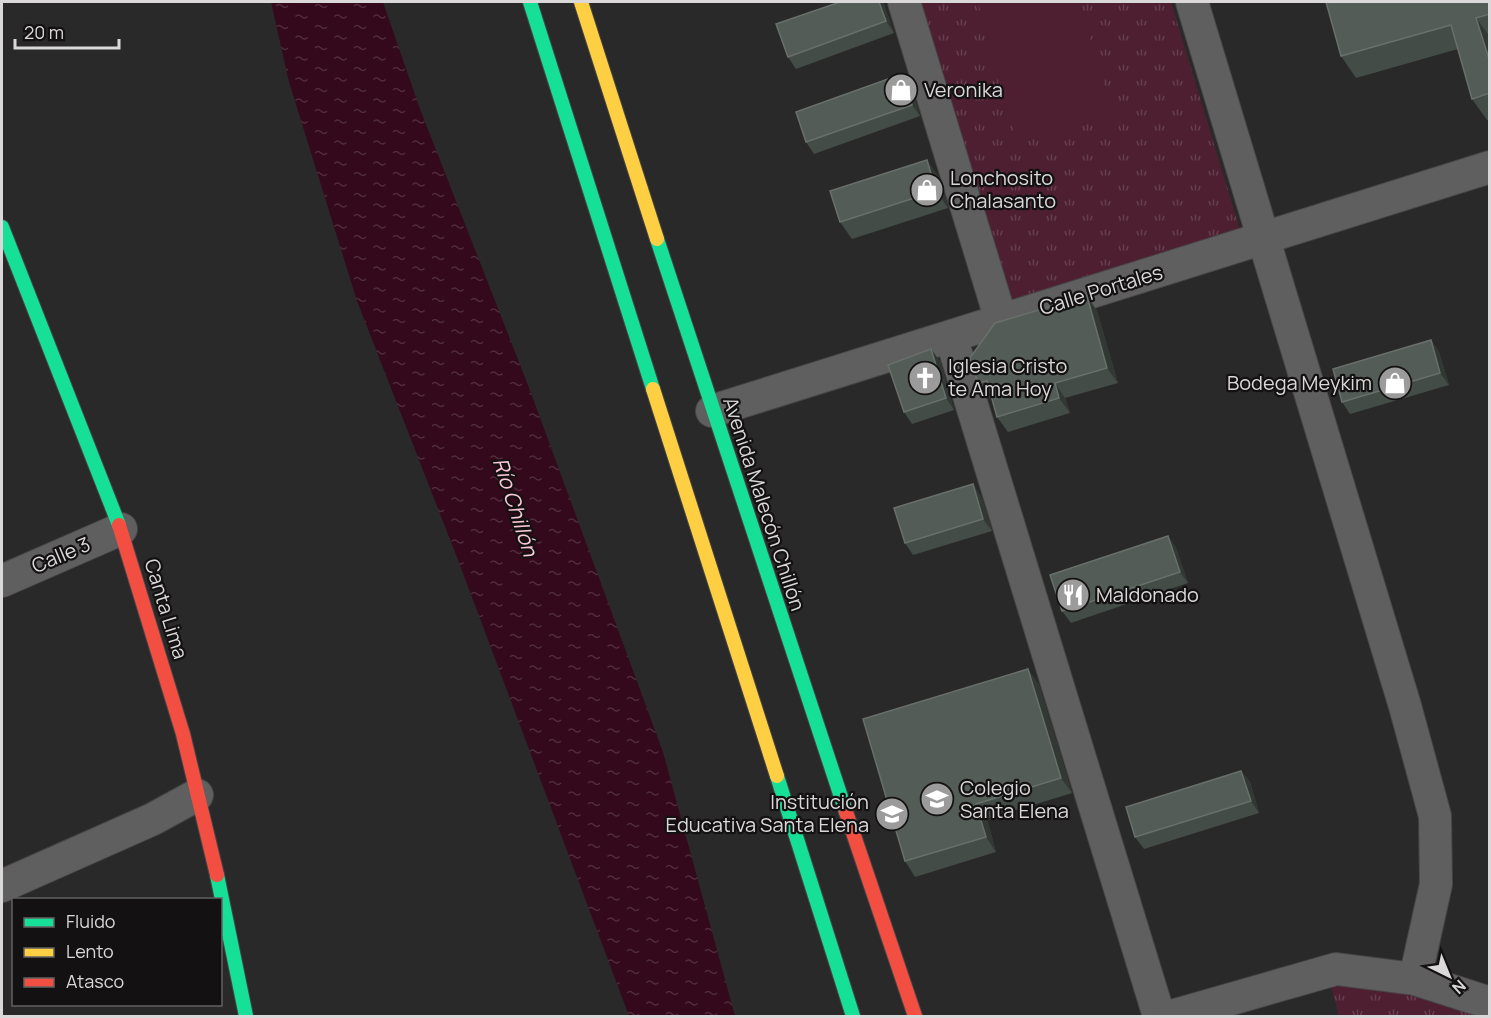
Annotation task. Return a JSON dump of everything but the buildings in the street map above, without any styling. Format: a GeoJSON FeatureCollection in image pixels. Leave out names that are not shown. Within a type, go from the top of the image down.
{"type":"FeatureCollection","features":[{"type":"Feature","properties":{"kind":"main road"},"geometry":{"type":"LineString","coordinates":[[530,2],[853,1017]]}},
{"type":"Feature","properties":{"kind":"main road","name":"Avenida Malecón Chillón"},"geometry":{"type":"LineString","coordinates":[[581,2],[712,411],[915,1017]]}},
{"type":"Feature","properties":{"kind":"main road","name":"Canta Lima"},"geometry":{"type":"LineString","coordinates":[[2,227],[121,529],[183,734],[232,939],[246,1017]]}},
{"type":"Feature","properties":{"kind":"street"},"geometry":{"type":"LineString","coordinates":[[904,2],[1001,320]]}},
{"type":"Feature","properties":{"kind":"street"},"geometry":{"type":"LineString","coordinates":[[1192,2],[1262,240],[1405,706],[1435,816],[1436,884],[1415,979]]}},
{"type":"Feature","properties":{"kind":"street","name":"Calle Portales"},"geometry":{"type":"LineString","coordinates":[[712,411],[1490,167]]}},
{"type":"Feature","properties":{"kind":"street"},"geometry":{"type":"LineString","coordinates":[[951,337],[1159,1017]]}},
{"type":"Feature","properties":{"kind":"street","name":"Calle 3"},"geometry":{"type":"LineString","coordinates":[[2,581],[121,529]]}},
{"type":"Feature","properties":{"kind":"street"},"geometry":{"type":"LineString","coordinates":[[2,886],[153,819],[197,795]]}},
{"type":"Feature","properties":{"kind":"street"},"geometry":{"type":"LineString","coordinates":[[1172,1017],[1336,969],[1415,979],[1490,1003]]}},
{"type":"Feature","properties":{"kind":"green space"},"geometry":{"type":"Polygon","coordinates":[[[910,2],[1171,2],[1241,233],[1004,310],[910,2]]]}},
{"type":"Feature","properties":{"kind":"green space"},"geometry":{"type":"Polygon","coordinates":[[[978,2],[1080,2],[1112,116],[1017,143],[978,2]]]}},
{"type":"Feature","properties":{"kind":"green space"},"geometry":{"type":"Polygon","coordinates":[[[1331,986],[1422,993],[1489,1016],[1339,1016],[1331,986]]]}},
{"type":"Feature","properties":{"kind":"water","name":"Río Chillón"},"geometry":{"type":"Polygon","coordinates":[[[271,2],[383,2],[420,109],[528,385],[663,752],[735,1016],[629,1016],[458,560],[357,301],[289,82],[271,2]]]}},
{"type":"Feature","properties":{"kind":"traffic: fast"},"geometry":{"type":"LineString","coordinates":[[530,2],[653,389]]}},
{"type":"Feature","properties":{"kind":"traffic: fast"},"geometry":{"type":"LineString","coordinates":[[2,227],[119,525]]}},
{"type":"Feature","properties":{"kind":"traffic: fast"},"geometry":{"type":"LineString","coordinates":[[657,239],[846,812]]}},
{"type":"Feature","properties":{"kind":"traffic: fast"},"geometry":{"type":"LineString","coordinates":[[777,776],[853,1016]]}},
{"type":"Feature","properties":{"kind":"traffic: fast"},"geometry":{"type":"LineString","coordinates":[[217,875],[222,898]]}},
{"type":"Feature","properties":{"kind":"traffic: fast"},"geometry":{"type":"LineString","coordinates":[[222,899],[246,1016]]}},
{"type":"Feature","properties":{"kind":"traffic: slow"},"geometry":{"type":"LineString","coordinates":[[581,2],[657,239]]}},
{"type":"Feature","properties":{"kind":"traffic: slow"},"geometry":{"type":"LineString","coordinates":[[653,389],[777,776]]}},
{"type":"Feature","properties":{"kind":"traffic: jam"},"geometry":{"type":"LineString","coordinates":[[119,525],[183,734],[217,875]]}},
{"type":"Feature","properties":{"kind":"traffic: jam"},"geometry":{"type":"LineString","coordinates":[[846,812],[915,1016]]}},
{"type":"Feature","properties":{"kind":"place","name":"Veronika"},"geometry":{"type":"Point","coordinates":[901,90]}},
{"type":"Feature","properties":{"kind":"place","name":"Lonchosito Chalasanto"},"geometry":{"type":"Point","coordinates":[927,190]}},
{"type":"Feature","properties":{"kind":"place","name":"Iglesia Cristo te Ama Hoy"},"geometry":{"type":"Point","coordinates":[925,378]}},
{"type":"Feature","properties":{"kind":"place","name":"Bodega Meykim"},"geometry":{"type":"Point","coordinates":[1395,383]}},
{"type":"Feature","properties":{"kind":"place","name":"Maldonado"},"geometry":{"type":"Point","coordinates":[1073,595]}},
{"type":"Feature","properties":{"kind":"place","name":"Colegio Santa Elena"},"geometry":{"type":"Point","coordinates":[937,799]}},
{"type":"Feature","properties":{"kind":"place","name":"Institución Educativa Santa Elena"},"geometry":{"type":"Point","coordinates":[892,814]}}]}
